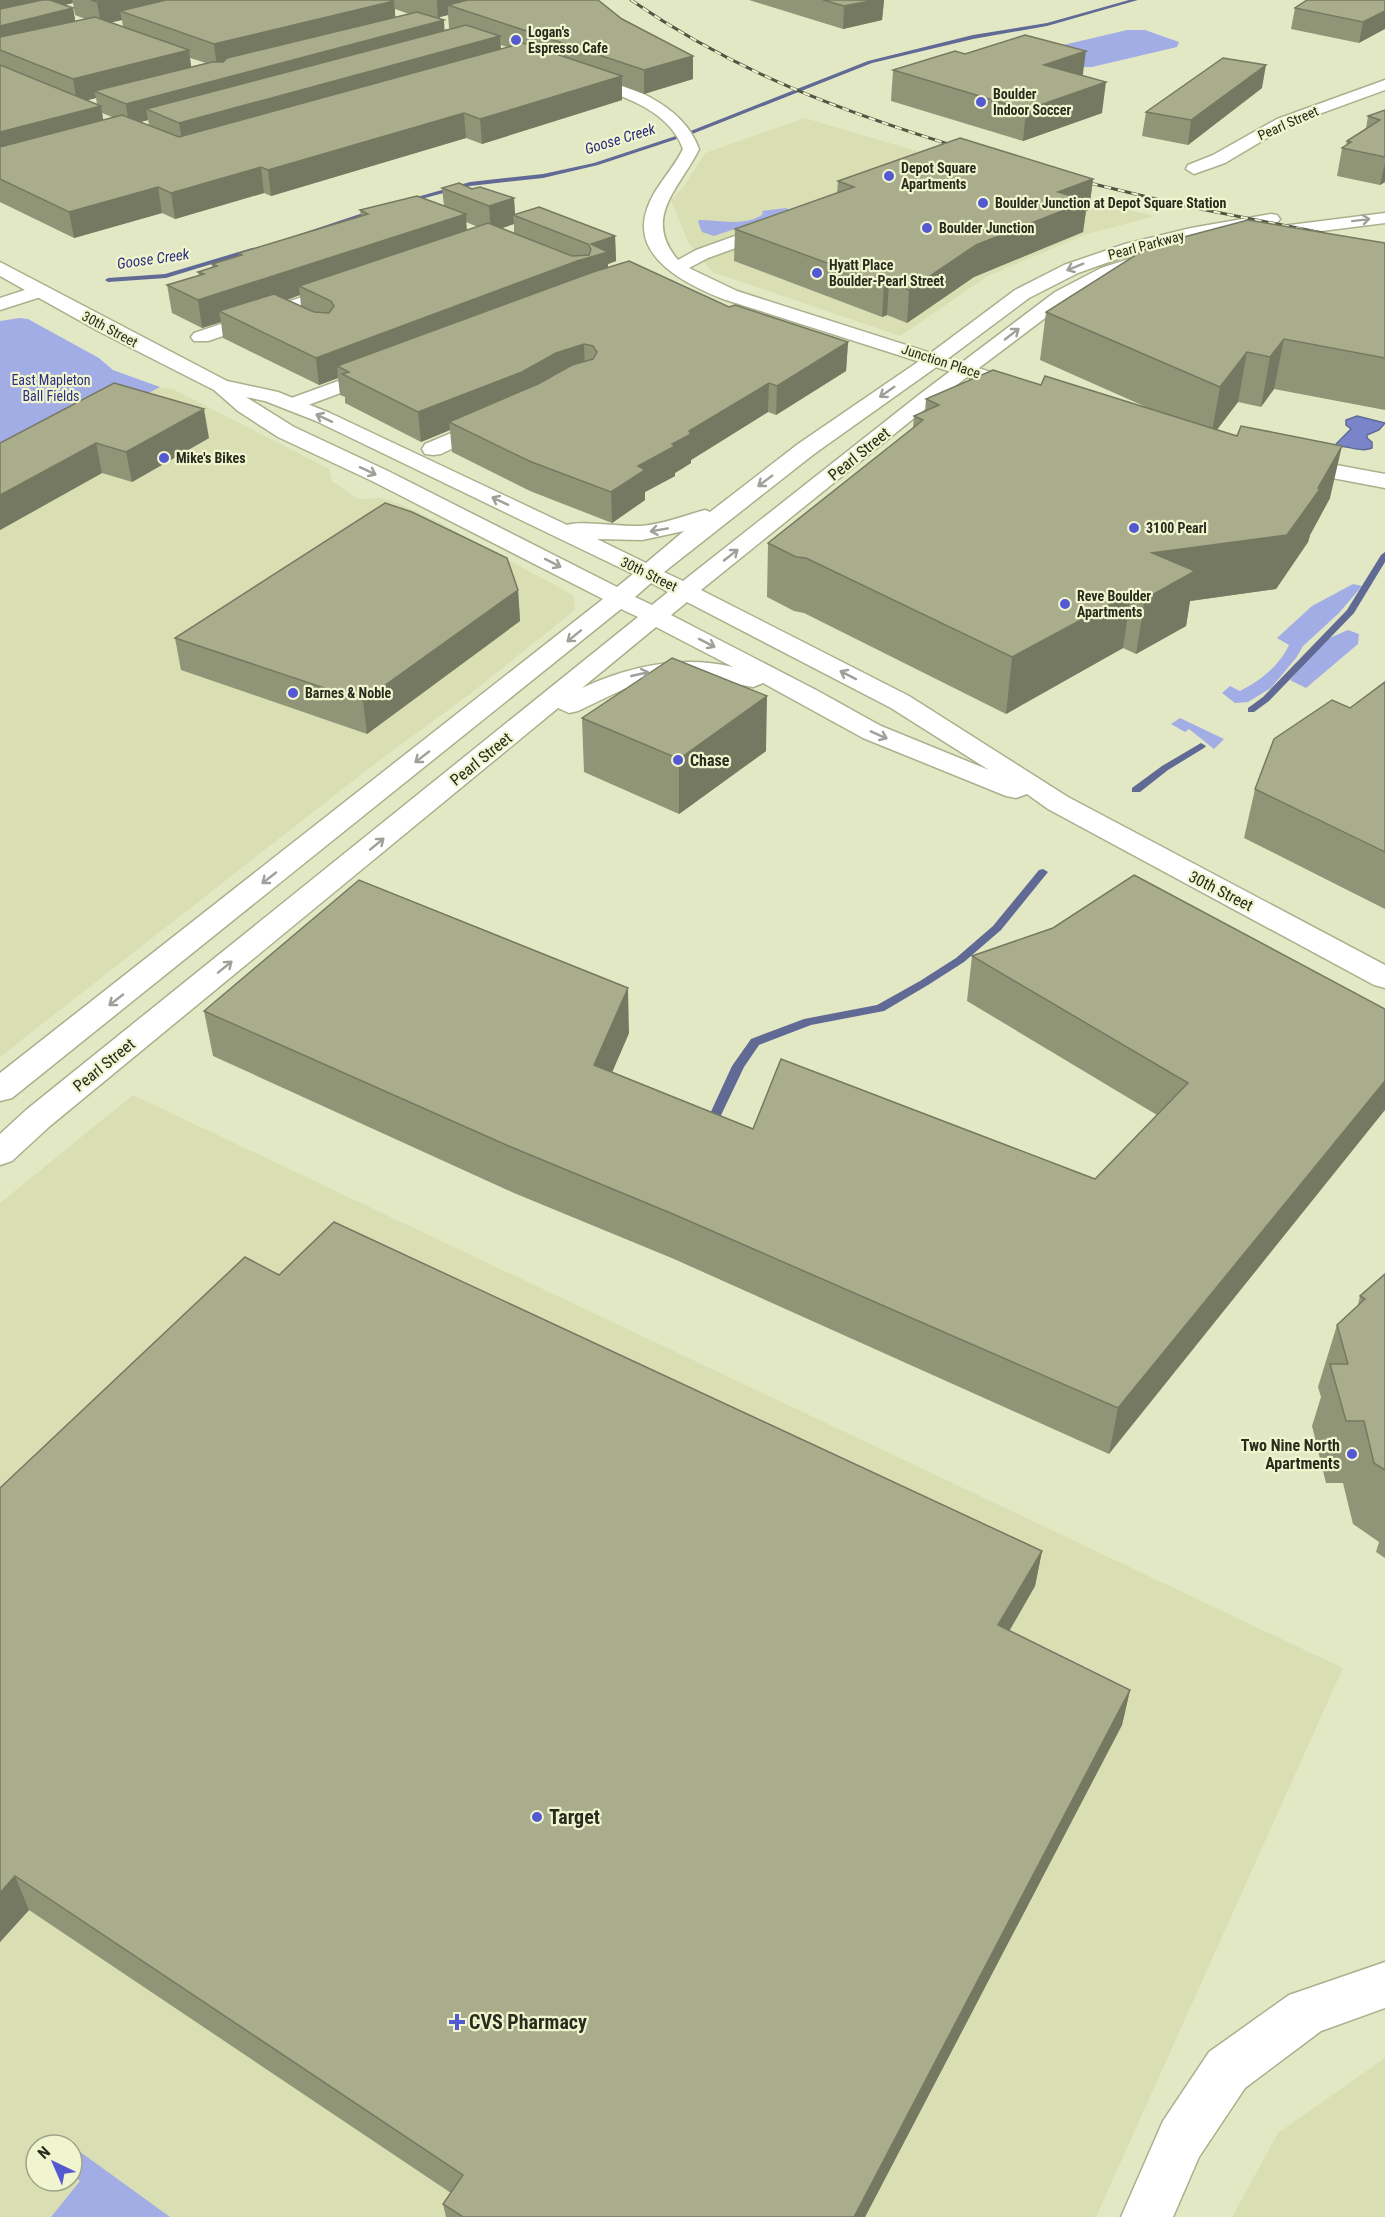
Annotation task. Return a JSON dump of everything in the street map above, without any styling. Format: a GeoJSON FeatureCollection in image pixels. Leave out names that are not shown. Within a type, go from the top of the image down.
{"type":"FeatureCollection","features":[{"type":"Feature","properties":{"kind":"main road","name":"Junction Place"},"geometry":{"type":"LineString","coordinates":[[566,73],[643,101],[675,122],[690,145],[683,167],[664,192],[654,213],[654,232],[659,247],[664,256],[685,275],[730,295],[1044,395]]}},
{"type":"Feature","properties":{"kind":"main road","name":"Pearl Street"},"geometry":{"type":"LineString","coordinates":[[1194,169],[1219,159],[1283,122],[1385,85]]}},
{"type":"Feature","properties":{"kind":"main road","name":"Pearl Parkway"},"geometry":{"type":"LineString","coordinates":[[936,359],[1022,294],[1054,276],[1096,259],[1157,240],[1202,230],[1385,201]]}},
{"type":"Feature","properties":{"kind":"main road","name":"Pearl Parkway"},"geometry":{"type":"LineString","coordinates":[[966,370],[1062,296],[1087,282],[1131,264],[1193,246],[1238,237],[1385,218]]}},
{"type":"Feature","properties":{"kind":"main road"},"geometry":{"type":"LineString","coordinates":[[652,272],[676,267],[702,254],[793,221]]}},
{"type":"Feature","properties":{"kind":"main road","name":"30th Street"},"geometry":{"type":"LineString","coordinates":[[0,268],[221,386],[245,407],[286,432],[389,480],[809,696],[872,732],[973,774],[1058,803]]}},
{"type":"Feature","properties":{"kind":"main road"},"geometry":{"type":"LineString","coordinates":[[201,337],[367,281]]}},
{"type":"Feature","properties":{"kind":"main road"},"geometry":{"type":"LineString","coordinates":[[0,304],[40,291]]}},
{"type":"Feature","properties":{"kind":"main road"},"geometry":{"type":"LineString","coordinates":[[279,311],[308,325]]}},
{"type":"Feature","properties":{"kind":"main road","name":"Pearl Street"},"geometry":{"type":"LineString","coordinates":[[0,1090],[567,642],[647,572],[734,504],[806,449],[936,359]]}},
{"type":"Feature","properties":{"kind":"main road"},"geometry":{"type":"LineString","coordinates":[[293,404],[403,363]]}},
{"type":"Feature","properties":{"kind":"main road","name":"Pearl Street"},"geometry":{"type":"LineString","coordinates":[[0,1153],[38,1118],[685,591],[927,398],[966,370]]}},
{"type":"Feature","properties":{"kind":"main road","name":"30th Street"},"geometry":{"type":"LineString","coordinates":[[221,386],[272,396],[293,404],[685,591],[900,702],[1058,803],[1385,978]]}},
{"type":"Feature","properties":{"kind":"main road"},"geometry":{"type":"LineString","coordinates":[[433,449],[510,416]]}},
{"type":"Feature","properties":{"kind":"main road"},"geometry":{"type":"LineString","coordinates":[[1276,461],[1385,482]]}},
{"type":"Feature","properties":{"kind":"main road"},"geometry":{"type":"LineString","coordinates":[[536,518],[596,532],[644,533],[685,524],[734,504]]}},
{"type":"Feature","properties":{"kind":"main road"},"geometry":{"type":"LineString","coordinates":[[495,748],[594,691],[630,676],[658,670],[683,668],[715,671],[756,680],[809,696]]}},
{"type":"Feature","properties":{"kind":"main road"},"geometry":{"type":"LineString","coordinates":[[1147,2217],[1181,2139],[1227,2070],[1306,2012],[1385,1985]]}},
{"type":"Feature","properties":{"kind":"shaded area"},"geometry":{"type":"Polygon","coordinates":[[[805,118],[1068,196],[1155,216],[1084,235],[988,276],[900,336],[712,272],[688,242],[671,200],[685,185],[705,153],[805,118]]]}},
{"type":"Feature","properties":{"kind":"shaded area"},"geometry":{"type":"Polygon","coordinates":[[[160,387],[173,389],[329,469],[332,481],[359,499],[380,498],[398,503],[435,520],[573,595],[575,610],[470,694],[372,766],[0,1057],[0,471],[160,387]]]}},
{"type":"Feature","properties":{"kind":"shaded area"},"geometry":{"type":"Polygon","coordinates":[[[1357,416],[1385,423],[1379,430],[1367,435],[1372,442],[1372,448],[1363,450],[1334,446],[1351,429],[1346,425],[1346,420],[1357,416]]]}},
{"type":"Feature","properties":{"kind":"shaded area","name":"Target"},"geometry":{"type":"Polygon","coordinates":[[[133,1095],[1343,1668],[1096,2217],[0,2217],[0,1203],[133,1095]]]}},
{"type":"Feature","properties":{"kind":"shaded area"},"geometry":{"type":"Polygon","coordinates":[[[1385,2058],[1385,2217],[1232,2217],[1278,2133],[1385,2058]]]}},
{"type":"Feature","properties":{"kind":"green space"},"geometry":{"type":"Polygon","coordinates":[[[1127,30],[1145,30],[1179,42],[1177,47],[1092,67],[1074,67],[1042,50],[1127,30]]]}},
{"type":"Feature","properties":{"kind":"green space"},"geometry":{"type":"Polygon","coordinates":[[[786,208],[790,210],[714,236],[702,232],[698,222],[699,220],[741,222],[756,218],[763,214],[762,211],[786,208]]]}},
{"type":"Feature","properties":{"kind":"green space","name":"East Mapleton Ball Fields"},"geometry":{"type":"Polygon","coordinates":[[[28,319],[99,358],[113,370],[160,387],[0,471],[0,321],[28,319]]]}},
{"type":"Feature","properties":{"kind":"green space"},"geometry":{"type":"Polygon","coordinates":[[[1353,584],[1362,586],[1339,613],[1303,646],[1271,688],[1248,702],[1235,703],[1222,693],[1230,686],[1240,691],[1261,678],[1275,666],[1289,645],[1277,638],[1312,606],[1353,584]]]}},
{"type":"Feature","properties":{"kind":"green space"},"geometry":{"type":"Polygon","coordinates":[[[1348,630],[1359,634],[1358,644],[1306,688],[1290,680],[1325,640],[1348,630]]]}},
{"type":"Feature","properties":{"kind":"green space"},"geometry":{"type":"Polygon","coordinates":[[[1180,718],[1224,739],[1214,749],[1189,729],[1185,732],[1171,724],[1180,718]]]}},
{"type":"Feature","properties":{"kind":"green space"},"geometry":{"type":"Polygon","coordinates":[[[84,2155],[170,2217],[51,2217],[70,2193],[84,2193],[84,2155]]]}},
{"type":"Feature","properties":{"kind":"building"},"geometry":{"type":"Polygon","coordinates":[[[50,0],[73,8],[0,26],[0,9],[50,0]]]}},
{"type":"Feature","properties":{"kind":"building"},"geometry":{"type":"Polygon","coordinates":[[[166,0],[394,1],[214,44],[120,11],[166,0]]]}},
{"type":"Feature","properties":{"kind":"building"},"geometry":{"type":"Polygon","coordinates":[[[468,0],[598,0],[622,19],[693,56],[644,70],[448,5],[468,0]]]}},
{"type":"Feature","properties":{"kind":"building"},"geometry":{"type":"Polygon","coordinates":[[[823,0],[875,0],[844,6],[823,0]]]}},
{"type":"Feature","properties":{"kind":"building"},"geometry":{"type":"Polygon","coordinates":[[[1307,0],[1385,0],[1385,11],[1363,22],[1295,8],[1307,0]]]}},
{"type":"Feature","properties":{"kind":"building"},"geometry":{"type":"Polygon","coordinates":[[[417,12],[444,20],[126,104],[94,91],[212,62],[223,62],[227,58],[417,12]]]}},
{"type":"Feature","properties":{"kind":"building"},"geometry":{"type":"Polygon","coordinates":[[[95,17],[189,50],[73,79],[0,50],[0,37],[95,17]]]}},
{"type":"Feature","properties":{"kind":"building"},"geometry":{"type":"Polygon","coordinates":[[[466,25],[500,36],[179,123],[146,109],[466,25]]]}},
{"type":"Feature","properties":{"kind":"building"},"geometry":{"type":"Polygon","coordinates":[[[1025,35],[1086,51],[1044,65],[1106,82],[1026,110],[893,70],[955,51],[965,54],[1025,35]]]}},
{"type":"Feature","properties":{"kind":"building"},"geometry":{"type":"Polygon","coordinates":[[[523,43],[622,76],[480,119],[464,113],[268,170],[261,167],[171,193],[158,187],[69,212],[0,179],[0,147],[122,115],[179,137],[523,43]]]}},
{"type":"Feature","properties":{"kind":"building"},"geometry":{"type":"Polygon","coordinates":[[[1223,58],[1266,65],[1191,120],[1146,112],[1223,58]]]}},
{"type":"Feature","properties":{"kind":"building"},"geometry":{"type":"Polygon","coordinates":[[[0,65],[101,106],[0,132],[0,65]]]}},
{"type":"Feature","properties":{"kind":"building"},"geometry":{"type":"Polygon","coordinates":[[[1385,110],[1385,157],[1342,148],[1351,142],[1347,141],[1380,120],[1368,116],[1385,110]]]}},
{"type":"Feature","properties":{"kind":"building"},"geometry":{"type":"Polygon","coordinates":[[[960,138],[1093,179],[1058,192],[1087,201],[976,245],[909,290],[889,282],[884,284],[735,229],[854,187],[838,181],[960,138]]]}},
{"type":"Feature","properties":{"kind":"building"},"geometry":{"type":"Polygon","coordinates":[[[459,183],[472,189],[480,187],[514,198],[489,206],[442,188],[459,183]]]}},
{"type":"Feature","properties":{"kind":"building"},"geometry":{"type":"Polygon","coordinates":[[[417,196],[466,214],[198,300],[167,285],[204,274],[198,272],[217,266],[212,264],[242,255],[239,253],[368,214],[360,210],[417,196]]]}},
{"type":"Feature","properties":{"kind":"building"},"geometry":{"type":"Polygon","coordinates":[[[539,207],[615,236],[591,244],[608,252],[577,261],[316,358],[219,311],[274,294],[314,312],[329,313],[334,306],[331,301],[299,286],[488,223],[572,256],[589,255],[591,249],[588,244],[513,215],[539,207]]]}},
{"type":"Feature","properties":{"kind":"building"},"geometry":{"type":"Polygon","coordinates":[[[1248,220],[1385,243],[1385,358],[1284,339],[1270,357],[1247,352],[1220,387],[1046,312],[1150,246],[1248,220]]]}},
{"type":"Feature","properties":{"kind":"building"},"geometry":{"type":"Polygon","coordinates":[[[629,261],[729,307],[735,305],[848,342],[777,386],[769,383],[689,431],[691,434],[672,444],[675,446],[638,466],[645,470],[611,492],[529,461],[449,422],[538,384],[572,365],[593,359],[597,352],[593,346],[584,344],[556,353],[522,372],[418,412],[342,374],[349,372],[337,366],[593,272],[629,261]]]}},
{"type":"Feature","properties":{"kind":"building"},"geometry":{"type":"Polygon","coordinates":[[[993,370],[1041,385],[1045,376],[1237,436],[1241,426],[1342,446],[1318,488],[1320,489],[1287,535],[1152,553],[1195,571],[1145,599],[1131,593],[1012,657],[806,558],[796,557],[768,543],[923,420],[914,416],[939,405],[926,399],[993,370]]]}},
{"type":"Feature","properties":{"kind":"building"},"geometry":{"type":"Polygon","coordinates":[[[114,383],[204,409],[126,452],[96,443],[0,495],[0,443],[114,383]]]}},
{"type":"Feature","properties":{"kind":"building"},"geometry":{"type":"Polygon","coordinates":[[[385,503],[412,512],[507,558],[518,590],[363,701],[175,638],[385,503]]]}},
{"type":"Feature","properties":{"kind":"building"},"geometry":{"type":"Polygon","coordinates":[[[672,658],[767,696],[679,759],[582,718],[672,658]]]}},
{"type":"Feature","properties":{"kind":"building"},"geometry":{"type":"Polygon","coordinates":[[[1385,682],[1385,852],[1255,789],[1274,739],[1332,700],[1350,708],[1385,682]]]}},
{"type":"Feature","properties":{"kind":"building"},"geometry":{"type":"Polygon","coordinates":[[[1134,875],[1385,1009],[1385,1081],[1118,1408],[673,1214],[511,1147],[204,1011],[359,880],[628,988],[594,1065],[753,1129],[781,1059],[1095,1179],[1188,1083],[972,956],[1053,928],[1134,875]]]}},
{"type":"Feature","properties":{"kind":"building","name":"Target"},"geometry":{"type":"Polygon","coordinates":[[[334,1222],[1042,1551],[998,1625],[1130,1690],[854,2217],[463,2217],[443,2204],[463,2175],[15,1876],[0,1893],[0,1488],[245,1257],[279,1275],[334,1222]]]}},
{"type":"Feature","properties":{"kind":"building"},"geometry":{"type":"Polygon","coordinates":[[[1385,1274],[1385,1470],[1374,1463],[1364,1421],[1346,1421],[1330,1364],[1348,1364],[1337,1325],[1365,1299],[1360,1296],[1385,1274]]]}},
{"type":"Feature","properties":{"kind":"waterway","name":"Goose Creek"},"geometry":{"type":"LineString","coordinates":[[406,201],[470,184],[543,176],[596,164],[690,133],[870,62],[973,37],[1047,24],[1135,0]]}},
{"type":"Feature","properties":{"kind":"waterway","name":"Goose Creek"},"geometry":{"type":"LineString","coordinates":[[300,235],[375,211]]}},
{"type":"Feature","properties":{"kind":"waterway","name":"Goose Creek"},"geometry":{"type":"LineString","coordinates":[[108,280],[166,276],[252,250]]}},
{"type":"Feature","properties":{"kind":"waterway"},"geometry":{"type":"LineString","coordinates":[[1251,710],[1266,699],[1351,611],[1385,555]]}},
{"type":"Feature","properties":{"kind":"waterway"},"geometry":{"type":"LineString","coordinates":[[1136,790],[1165,768],[1201,746]]}},
{"type":"Feature","properties":{"kind":"waterway"},"geometry":{"type":"LineString","coordinates":[[709,1129],[738,1066],[755,1042],[808,1022],[880,1008],[924,983],[960,960],[997,928],[1043,872]]}},
{"type":"Feature","properties":{"kind":"railway"},"geometry":{"type":"LineString","coordinates":[[631,0],[670,26],[749,69],[831,104],[961,148]]}},
{"type":"Feature","properties":{"kind":"railway"},"geometry":{"type":"LineString","coordinates":[[1077,180],[1185,206],[1323,233]]}},
{"type":"Feature","properties":{"kind":"place","name":"Logan's Espresso Cafe"},"geometry":{"type":"Point","coordinates":[516,40]}},
{"type":"Feature","properties":{"kind":"place","name":"Boulder Indoor Soccer"},"geometry":{"type":"Point","coordinates":[981,102]}},
{"type":"Feature","properties":{"kind":"place","name":"Depot Square Apartments"},"geometry":{"type":"Point","coordinates":[889,176]}},
{"type":"Feature","properties":{"kind":"place","name":"Boulder Junction at Depot Square Station"},"geometry":{"type":"Point","coordinates":[983,203]}},
{"type":"Feature","properties":{"kind":"place","name":"Boulder Junction"},"geometry":{"type":"Point","coordinates":[927,228]}},
{"type":"Feature","properties":{"kind":"place","name":"Hyatt Place Boulder-Pearl Street"},"geometry":{"type":"Point","coordinates":[817,273]}},
{"type":"Feature","properties":{"kind":"place","name":"Mike's Bikes"},"geometry":{"type":"Point","coordinates":[164,458]}},
{"type":"Feature","properties":{"kind":"place","name":"3100 Pearl"},"geometry":{"type":"Point","coordinates":[1134,528]}},
{"type":"Feature","properties":{"kind":"place","name":"Reve Boulder Apartments"},"geometry":{"type":"Point","coordinates":[1065,604]}},
{"type":"Feature","properties":{"kind":"place","name":"Barnes & Noble"},"geometry":{"type":"Point","coordinates":[293,693]}},
{"type":"Feature","properties":{"kind":"place","name":"Chase"},"geometry":{"type":"Point","coordinates":[678,760]}},
{"type":"Feature","properties":{"kind":"place","name":"Two Nine North Apartments"},"geometry":{"type":"Point","coordinates":[1352,1454]}},
{"type":"Feature","properties":{"kind":"place","name":"Target"},"geometry":{"type":"Point","coordinates":[537,1817]}},
{"type":"Feature","properties":{"kind":"place","name":"CVS Pharmacy"},"geometry":{"type":"Point","coordinates":[457,2022]}}]}
